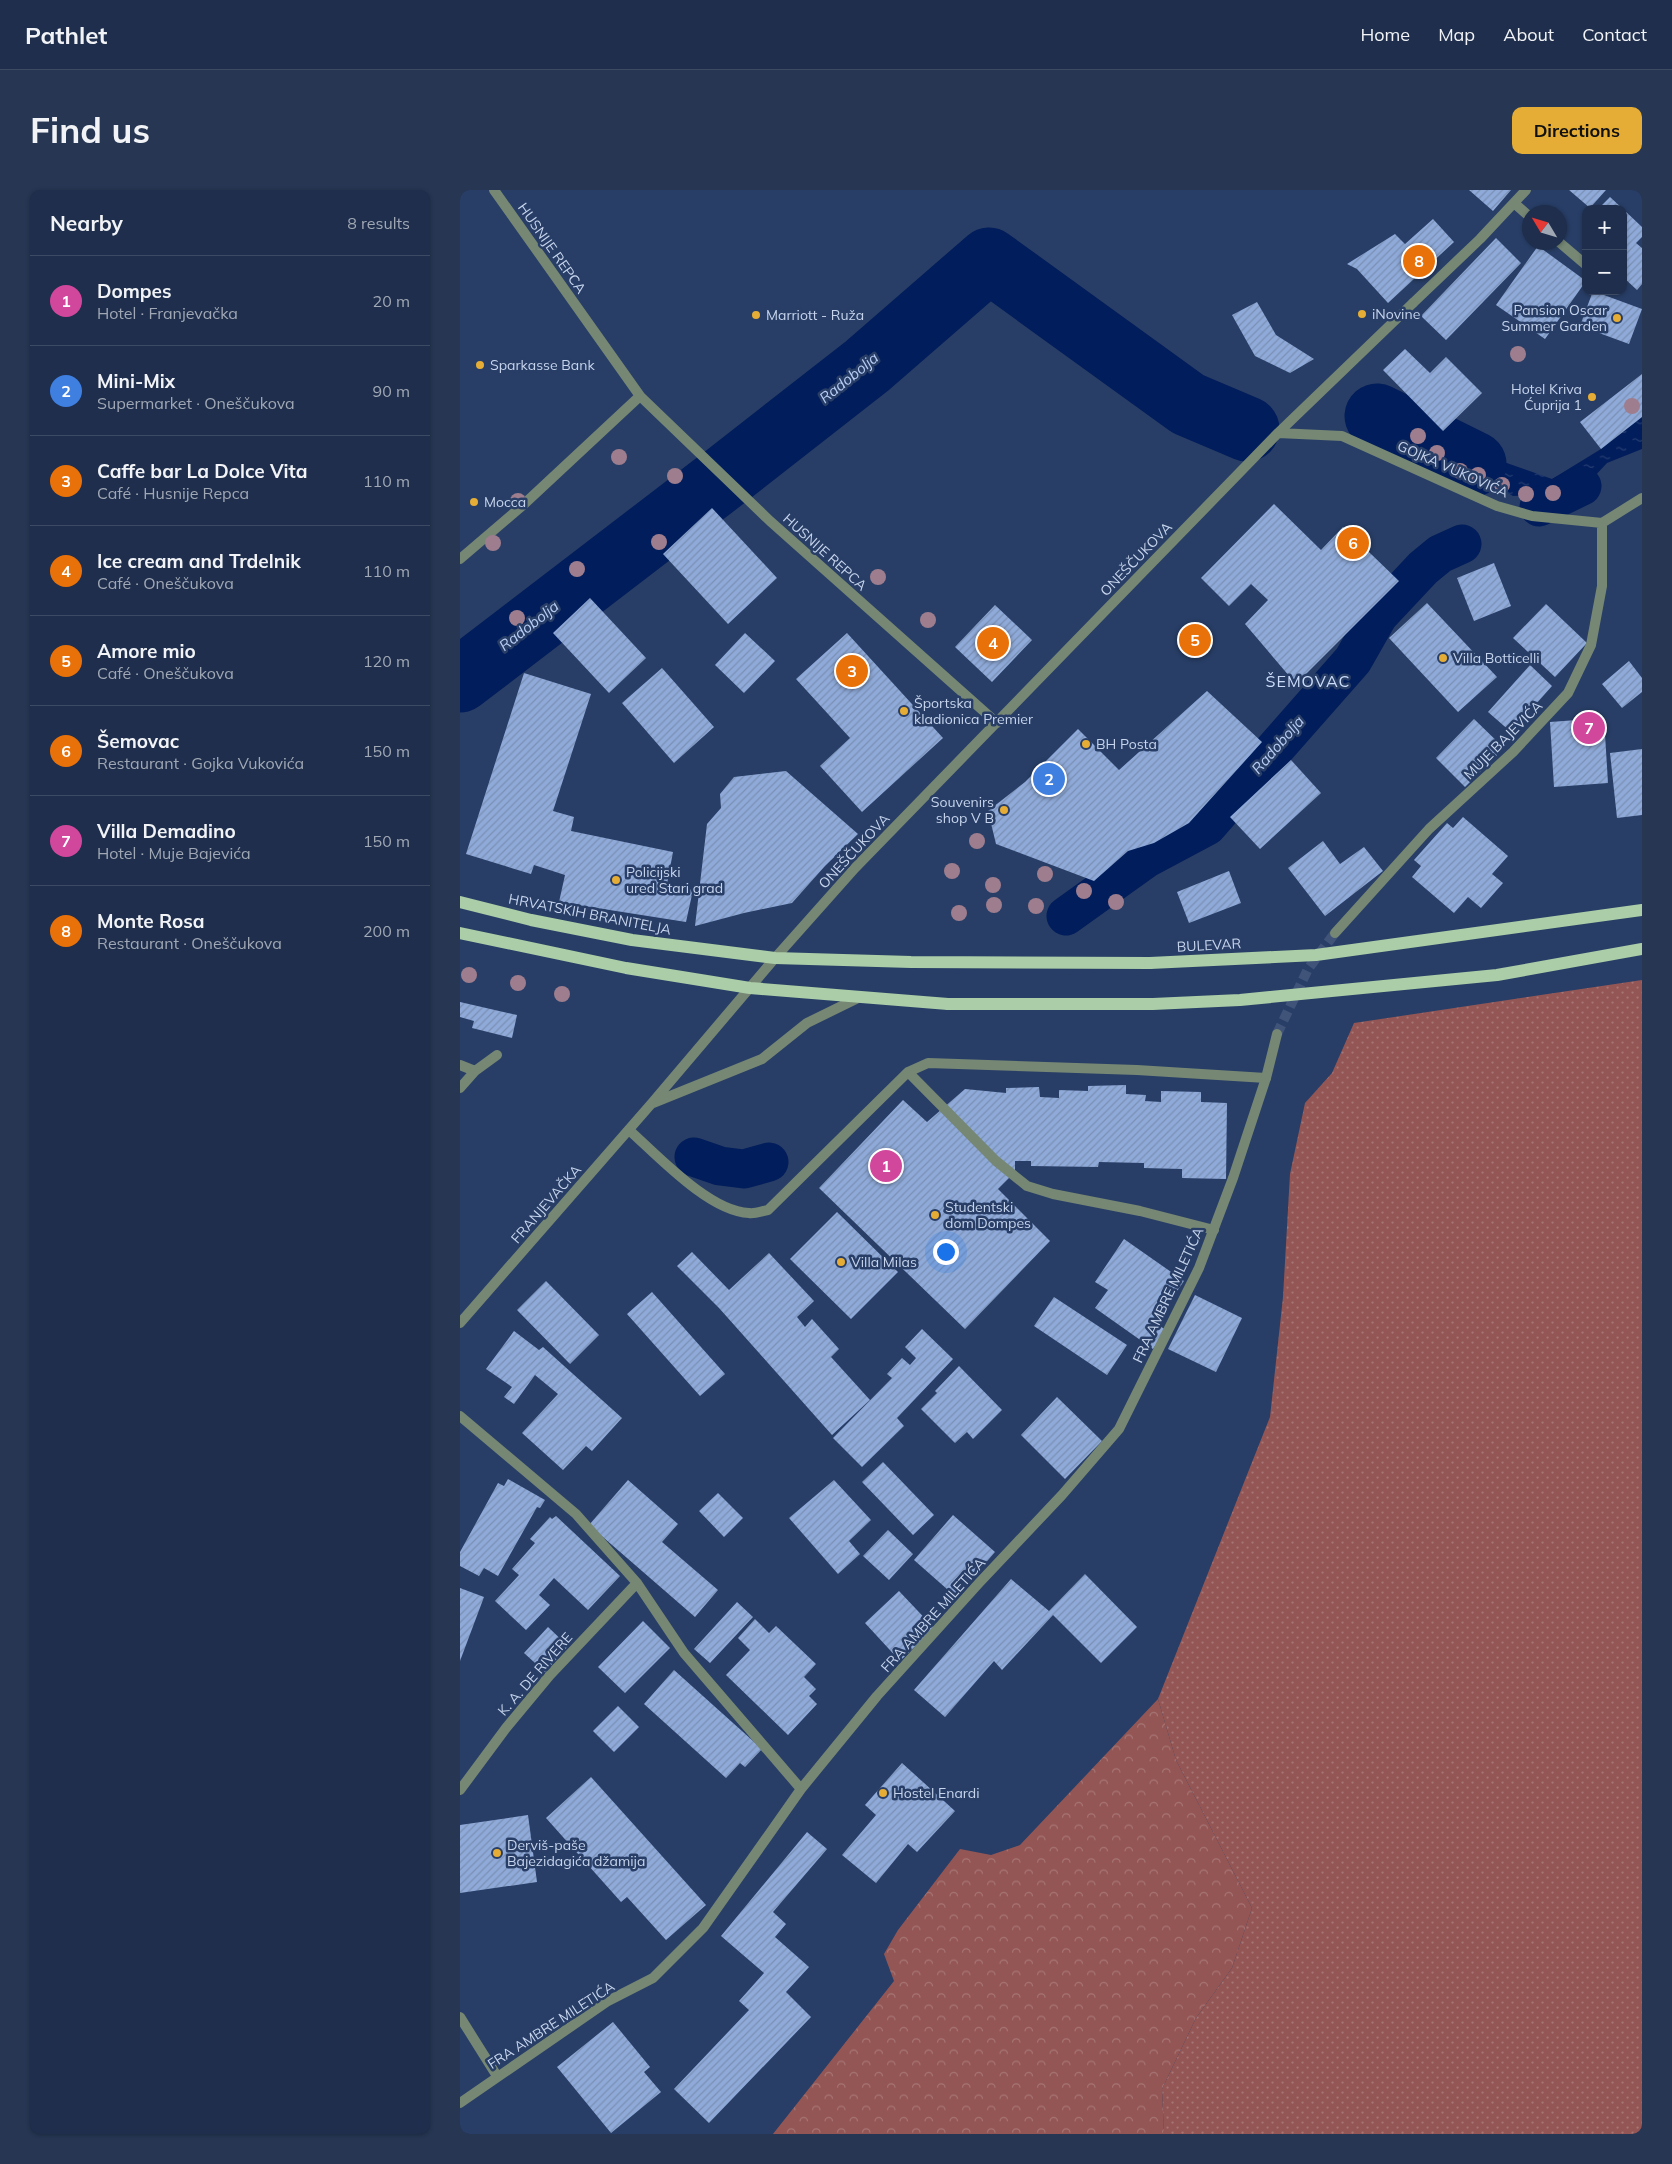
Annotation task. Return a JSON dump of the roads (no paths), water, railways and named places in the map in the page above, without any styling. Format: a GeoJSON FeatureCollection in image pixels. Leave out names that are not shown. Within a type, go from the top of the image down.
{"type":"FeatureCollection","features":[{"type":"Feature","properties":{"kind":"main road","name":"HRVATSKIH BRANITELJA"},"geometry":{"type":"LineString","coordinates":[[460,902],[531,920],[632,940],[775,958]]}},
{"type":"Feature","properties":{"kind":"main road","name":"BULEVAR"},"geometry":{"type":"LineString","coordinates":[[775,958],[960,962],[1150,963],[1316,955],[1642,910]]}},
{"type":"Feature","properties":{"kind":"main road"},"geometry":{"type":"LineString","coordinates":[[460,933],[626,968],[750,988],[948,1004],[1153,1004],[1240,1000],[1497,975],[1642,949]]}},
{"type":"Feature","properties":{"kind":"street","name":"HUSNIJE REPCA"},"geometry":{"type":"LineString","coordinates":[[494,190],[640,396],[770,521],[996,723]]}},
{"type":"Feature","properties":{"kind":"street","name":"ONEŠČUKOVA"},"geometry":{"type":"LineString","coordinates":[[775,958],[855,868],[1278,433],[1480,239],[1526,190]]}},
{"type":"Feature","properties":{"kind":"street"},"geometry":{"type":"LineString","coordinates":[[1514,203],[1522,210]]}},
{"type":"Feature","properties":{"kind":"street"},"geometry":{"type":"LineString","coordinates":[[1567,249],[1582,262]]}},
{"type":"Feature","properties":{"kind":"street"},"geometry":{"type":"LineString","coordinates":[[460,559],[522,506],[640,396]]}},
{"type":"Feature","properties":{"kind":"street","name":"GOJKA VUKOVIĆA"},"geometry":{"type":"LineString","coordinates":[[1278,433],[1342,436],[1497,506],[1532,516],[1602,523]]}},
{"type":"Feature","properties":{"kind":"street"},"geometry":{"type":"LineString","coordinates":[[1602,523],[1642,498]]}},
{"type":"Feature","properties":{"kind":"street","name":"MUJE BAJEVIĆA"},"geometry":{"type":"LineString","coordinates":[[1335,933],[1429,829],[1513,752],[1568,693],[1591,645],[1602,586],[1602,523]]}},
{"type":"Feature","properties":{"kind":"street","name":"FRANJEVAČKA"},"geometry":{"type":"LineString","coordinates":[[461,1320],[629,1130],[775,958]]}},
{"type":"Feature","properties":{"kind":"street","name":"FRANJEVAČKA"},"geometry":{"type":"LineString","coordinates":[[652,1103],[762,1059],[807,1023],[860,997]]}},
{"type":"Feature","properties":{"kind":"street","name":"FRA AMBRE MILETIĆA"},"geometry":{"type":"LineString","coordinates":[[460,2103],[608,2001],[653,1978],[703,1928],[801,1788],[884,1689],[979,1583],[1062,1495],[1119,1429],[1195,1276],[1214,1230],[1266,1078],[1277,1034]]}},
{"type":"Feature","properties":{"kind":"street"},"geometry":{"type":"LineString","coordinates":[[460,1088],[475,1071],[497,1055]]}},
{"type":"Feature","properties":{"kind":"street"},"geometry":{"type":"LineString","coordinates":[[629,1130],[711,1201],[731,1210],[750,1214],[768,1210],[908,1072],[928,1062],[1137,1070],[1266,1078]]}},
{"type":"Feature","properties":{"kind":"street"},"geometry":{"type":"LineString","coordinates":[[460,1065],[475,1071]]}},
{"type":"Feature","properties":{"kind":"street"},"geometry":{"type":"LineString","coordinates":[[908,1072],[996,1161],[1027,1186],[1053,1194],[1140,1211],[1214,1230]]}},
{"type":"Feature","properties":{"kind":"street"},"geometry":{"type":"LineString","coordinates":[[460,1416],[576,1514],[637,1582],[684,1653],[801,1788]]}},
{"type":"Feature","properties":{"kind":"street","name":"K. A. DE RIVERE"},"geometry":{"type":"LineString","coordinates":[[460,1790],[506,1728],[550,1675],[637,1582]]}},
{"type":"Feature","properties":{"kind":"street"},"geometry":{"type":"LineString","coordinates":[[460,2017],[497,2076]]}},
{"type":"Feature","properties":{"kind":"water"},"geometry":{"type":"Polygon","coordinates":[[[1387,413],[1467,449],[1552,479],[1601,449],[1642,417],[1642,449],[1607,463],[1579,493],[1513,496],[1397,431],[1387,413]]]}},
{"type":"Feature","properties":{"kind":"waterway","name":"Radobolja"},"geometry":{"type":"LineString","coordinates":[[460,680],[867,366],[989,260],[1188,404],[1247,429]]}},
{"type":"Feature","properties":{"kind":"waterway","name":"Radobolja"},"geometry":{"type":"LineString","coordinates":[[1377,416],[1474,464]]}},
{"type":"Feature","properties":{"kind":"waterway","name":"Radobolja"},"geometry":{"type":"LineString","coordinates":[[1539,507],[1582,486]]}},
{"type":"Feature","properties":{"kind":"waterway","name":"Radobolja"},"geometry":{"type":"LineString","coordinates":[[1066,916],[1147,858],[1207,826],[1353,660],[1378,616],[1423,568],[1440,554],[1462,544]]}},
{"type":"Feature","properties":{"kind":"waterway","name":"Radobolja"},"geometry":{"type":"LineString","coordinates":[[694,1157],[720,1166],[744,1169],[769,1162]]}},
{"type":"Feature","properties":{"kind":"tunnel"},"geometry":{"type":"LineString","coordinates":[[1277,1034],[1308,969],[1335,933]]}},
{"type":"Feature","properties":{"kind":"place","name":"Monte Rosa"},"geometry":{"type":"Point","coordinates":[1419,261]}},
{"type":"Feature","properties":{"kind":"place","name":"iNovine"},"geometry":{"type":"Point","coordinates":[1362,314]}},
{"type":"Feature","properties":{"kind":"place","name":"Marriott - Ruža"},"geometry":{"type":"Point","coordinates":[756,315]}},
{"type":"Feature","properties":{"kind":"place","name":"Pansion Oscar Summer Garden"},"geometry":{"type":"Point","coordinates":[1617,318]}},
{"type":"Feature","properties":{"kind":"place","name":"Sparkasse Bank"},"geometry":{"type":"Point","coordinates":[480,365]}},
{"type":"Feature","properties":{"kind":"place","name":"Hotel Kriva Ćuprija 1"},"geometry":{"type":"Point","coordinates":[1592,397]}},
{"type":"Feature","properties":{"kind":"place","name":"Mocca"},"geometry":{"type":"Point","coordinates":[474,502]}},
{"type":"Feature","properties":{"kind":"place","name":"Šemovac"},"geometry":{"type":"Point","coordinates":[1353,543]}},
{"type":"Feature","properties":{"kind":"place","name":"Amore mio"},"geometry":{"type":"Point","coordinates":[1195,640]}},
{"type":"Feature","properties":{"kind":"place","name":"Ice cream and Trdelnik"},"geometry":{"type":"Point","coordinates":[993,643]}},
{"type":"Feature","properties":{"kind":"place","name":"Villa Botticelli"},"geometry":{"type":"Point","coordinates":[1443,658]}},
{"type":"Feature","properties":{"kind":"place","name":"Caffe bar La Dolce Vita"},"geometry":{"type":"Point","coordinates":[852,671]}},
{"type":"Feature","properties":{"kind":"place","name":"Športska kladionica Premier"},"geometry":{"type":"Point","coordinates":[904,711]}},
{"type":"Feature","properties":{"kind":"place","name":"Villa Demadino"},"geometry":{"type":"Point","coordinates":[1589,728]}},
{"type":"Feature","properties":{"kind":"place","name":"BH Posta"},"geometry":{"type":"Point","coordinates":[1086,744]}},
{"type":"Feature","properties":{"kind":"place","name":"Mini-Mix"},"geometry":{"type":"Point","coordinates":[1049,779]}},
{"type":"Feature","properties":{"kind":"place","name":"Souvenirs shop V B"},"geometry":{"type":"Point","coordinates":[1004,810]}},
{"type":"Feature","properties":{"kind":"place","name":"Policijski ured Stari grad"},"geometry":{"type":"Point","coordinates":[616,880]}},
{"type":"Feature","properties":{"kind":"place","name":"Dompes"},"geometry":{"type":"Point","coordinates":[886,1166]}},
{"type":"Feature","properties":{"kind":"place","name":"Studentski dom Dompes"},"geometry":{"type":"Point","coordinates":[935,1215]}},
{"type":"Feature","properties":{"kind":"place","name":"Villa Milas"},"geometry":{"type":"Point","coordinates":[841,1262]}},
{"type":"Feature","properties":{"kind":"place","name":"Hostel Enardi"},"geometry":{"type":"Point","coordinates":[883,1793]}},
{"type":"Feature","properties":{"kind":"place","name":"Derviš-paše Bajezidagića džamija"},"geometry":{"type":"Point","coordinates":[497,1853]}},
{"type":"Feature","properties":{"kind":"district","name":"ŠEMOVAC"},"geometry":{"type":"Point","coordinates":[1308,681]}}]}
